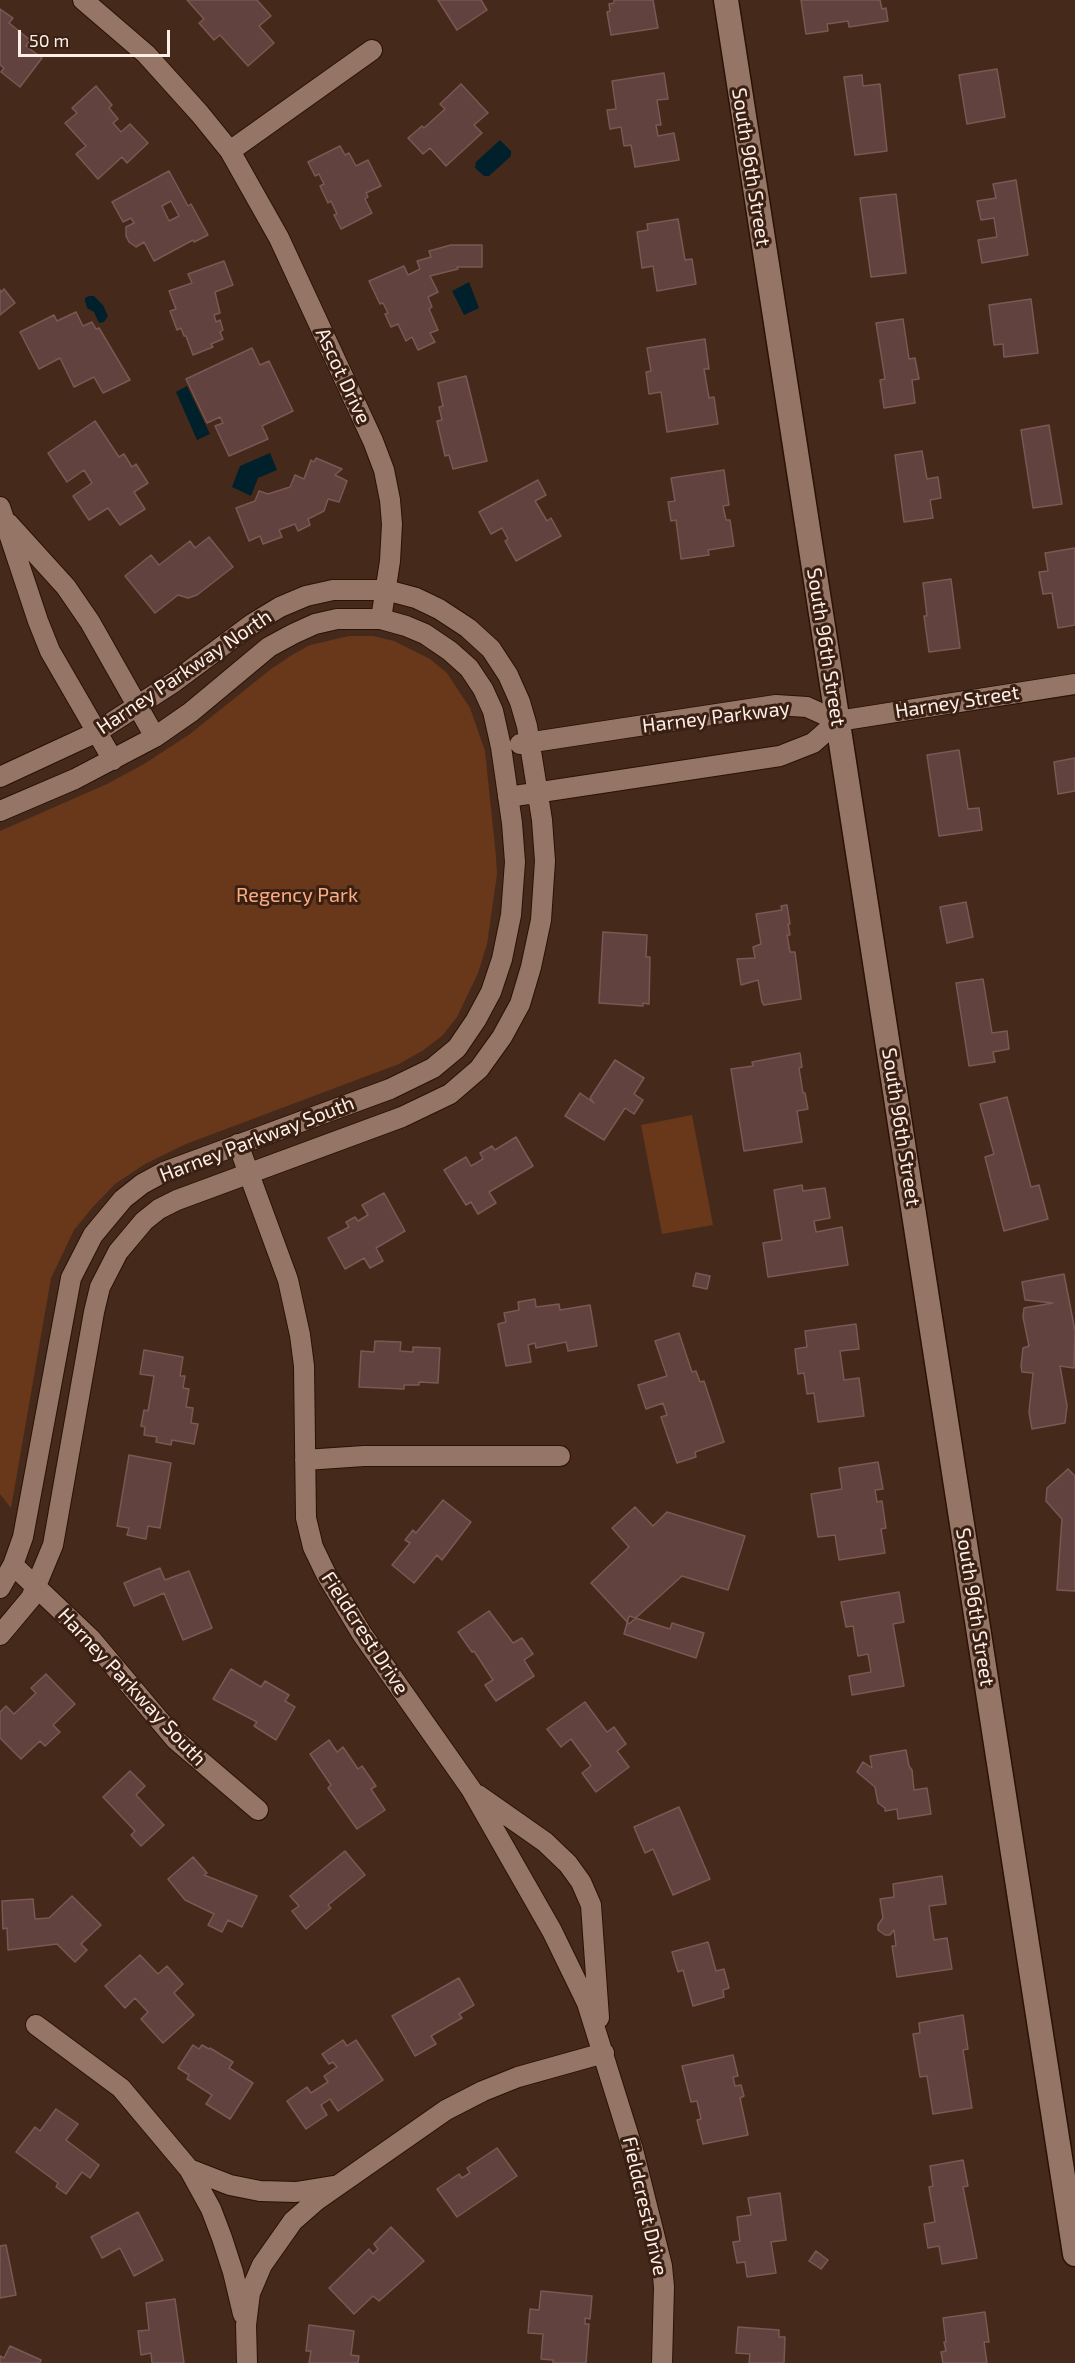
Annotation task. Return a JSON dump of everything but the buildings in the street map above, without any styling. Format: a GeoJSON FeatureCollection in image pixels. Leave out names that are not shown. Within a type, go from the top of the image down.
{"type":"FeatureCollection","features":[{"type":"Feature","properties":{"kind":"street","name":"Ascot Drive"},"geometry":{"type":"LineString","coordinates":[[83,0],[146,54],[200,114],[230,151],[279,238],[373,441],[384,470],[392,524],[381,619]]}},
{"type":"Feature","properties":{"kind":"street","name":"South 96th Street"},"geometry":{"type":"LineString","coordinates":[[726,0],[1075,2254]]}},
{"type":"Feature","properties":{"kind":"street"},"geometry":{"type":"LineString","coordinates":[[230,151],[372,50]]}},
{"type":"Feature","properties":{"kind":"street"},"geometry":{"type":"LineString","coordinates":[[3,514],[66,586],[90,622],[155,737]]}},
{"type":"Feature","properties":{"kind":"street"},"geometry":{"type":"LineString","coordinates":[[3,514],[50,651],[113,760]]}},
{"type":"Feature","properties":{"kind":"street","name":"Harney Parkway North"},"geometry":{"type":"LineString","coordinates":[[0,777],[97,732],[174,682],[252,624],[280,607],[306,596],[333,590],[386,590],[416,598],[439,609],[468,628],[491,649],[508,675],[520,702],[530,742],[538,792]]}},
{"type":"Feature","properties":{"kind":"street","name":"Harney Parkway North"},"geometry":{"type":"LineString","coordinates":[[0,811],[113,760],[155,737],[191,712],[269,647],[293,633],[336,619],[381,619],[406,626],[425,634],[450,651],[469,668],[483,689],[493,711],[501,747]]}},
{"type":"Feature","properties":{"kind":"street","name":"Harney Street"},"geometry":{"type":"LineString","coordinates":[[838,721],[1075,684]]}},
{"type":"Feature","properties":{"kind":"street","name":"Harney Parkway"},"geometry":{"type":"LineString","coordinates":[[501,747],[776,705],[807,706],[838,721]]}},
{"type":"Feature","properties":{"kind":"street"},"geometry":{"type":"LineString","coordinates":[[508,797],[780,756],[813,743],[838,721]]}},
{"type":"Feature","properties":{"kind":"street","name":"Harney Parkway South"},"geometry":{"type":"LineString","coordinates":[[0,1588],[13,1565],[29,1511],[64,1306],[71,1278],[80,1257],[107,1217],[142,1184],[164,1172],[390,1089],[433,1068],[457,1048],[477,1020],[491,992],[502,959],[511,915],[515,862],[501,747]]}},
{"type":"Feature","properties":{"kind":"street","name":"Harney Parkway South"},"geometry":{"type":"LineString","coordinates":[[0,1635],[20,1612],[36,1587],[53,1545],[94,1312],[107,1270],[130,1236],[159,1209],[248,1172],[402,1117],[450,1094],[479,1068],[502,1037],[520,1004],[531,967],[541,920],[545,861],[538,792]]}},
{"type":"Feature","properties":{"kind":"street","name":"Fieldcrest Drive"},"geometry":{"type":"LineString","coordinates":[[238,1144],[288,1280],[300,1335],[304,1366],[306,1518],[313,1547],[326,1574],[362,1634],[471,1789],[552,1931],[586,2003],[604,2053],[645,2192],[662,2266],[664,2287],[662,2363]]}},
{"type":"Feature","properties":{"kind":"street"},"geometry":{"type":"LineString","coordinates":[[305,1460],[364,1456],[560,1456]]}},
{"type":"Feature","properties":{"kind":"street","name":"Harney Parkway South"},"geometry":{"type":"LineString","coordinates":[[13,1565],[91,1639],[176,1740],[258,1810]]}},
{"type":"Feature","properties":{"kind":"street","name":"Fieldcrest Drive"},"geometry":{"type":"LineString","coordinates":[[471,1789],[545,1842],[568,1864],[581,1882],[591,1905],[597,2002],[604,2053]]}},
{"type":"Feature","properties":{"kind":"street"},"geometry":{"type":"LineString","coordinates":[[36,2025],[121,2088],[189,2169],[211,2209],[222,2238],[246,2325]]}},
{"type":"Feature","properties":{"kind":"street"},"geometry":{"type":"LineString","coordinates":[[247,2363],[246,2325],[250,2293],[267,2258],[293,2221],[337,2186],[446,2110],[483,2091],[518,2077],[604,2053]]}},
{"type":"Feature","properties":{"kind":"street"},"geometry":{"type":"LineString","coordinates":[[189,2169],[230,2185],[260,2191],[296,2192],[337,2186]]}},
{"type":"Feature","properties":{"kind":"green space","name":"Regency Park"},"geometry":{"type":"Polygon","coordinates":[[[349,636],[373,636],[394,641],[430,659],[447,673],[470,708],[485,751],[497,874],[487,944],[478,973],[457,1017],[442,1036],[422,1051],[399,1064],[186,1144],[145,1164],[115,1184],[92,1208],[74,1230],[51,1278],[11,1508],[0,1494],[0,831],[107,784],[144,764],[190,734],[292,655],[310,645],[349,636]]]}},
{"type":"Feature","properties":{"kind":"green space"},"geometry":{"type":"Polygon","coordinates":[[[692,1115],[713,1225],[662,1234],[641,1125],[692,1115]]]}},
{"type":"Feature","properties":{"kind":"water"},"geometry":{"type":"Polygon","coordinates":[[[500,140],[511,151],[511,156],[489,176],[484,176],[475,168],[476,162],[500,140]]]}},
{"type":"Feature","properties":{"kind":"water"},"geometry":{"type":"Polygon","coordinates":[[[469,282],[479,308],[464,315],[452,291],[469,282]]]}},
{"type":"Feature","properties":{"kind":"water"},"geometry":{"type":"Polygon","coordinates":[[[94,296],[103,305],[108,316],[104,322],[99,323],[94,312],[87,308],[85,298],[94,296]]]}},
{"type":"Feature","properties":{"kind":"water"},"geometry":{"type":"Polygon","coordinates":[[[187,386],[210,434],[197,440],[176,392],[187,386]]]}},
{"type":"Feature","properties":{"kind":"water"},"geometry":{"type":"Polygon","coordinates":[[[270,453],[277,470],[258,478],[251,496],[232,487],[240,466],[270,453]]]}}]}
